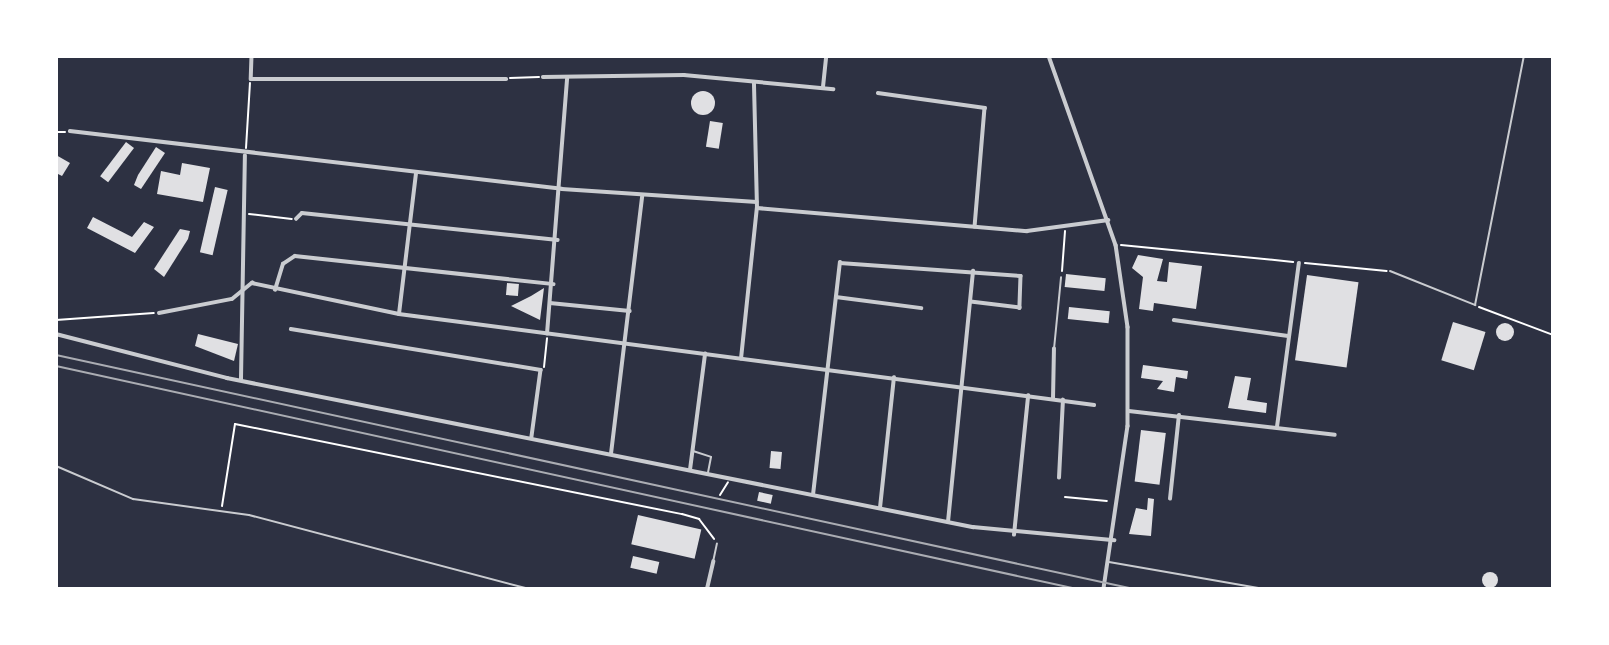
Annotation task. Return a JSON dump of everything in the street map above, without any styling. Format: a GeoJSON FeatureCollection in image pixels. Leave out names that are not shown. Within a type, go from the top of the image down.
{"type":"FeatureCollection","features":[{"type":"Feature","properties":{"kind":"street"},"geometry":{"type":"LineString","coordinates":[[252,56],[251,79],[506,79]]}},
{"type":"Feature","properties":{"kind":"street"},"geometry":{"type":"LineString","coordinates":[[823,88],[826,56]]}},
{"type":"Feature","properties":{"kind":"street"},"geometry":{"type":"LineString","coordinates":[[1049,56],[1116,245],[1128,327],[1129,411],[1114,540],[1104,589]]}},
{"type":"Feature","properties":{"kind":"street"},"geometry":{"type":"LineString","coordinates":[[543,78],[684,75],[833,89]]}},
{"type":"Feature","properties":{"kind":"street"},"geometry":{"type":"LineString","coordinates":[[547,334],[562,189],[567,79]]}},
{"type":"Feature","properties":{"kind":"street"},"geometry":{"type":"LineString","coordinates":[[741,359],[757,208],[754,83]]}},
{"type":"Feature","properties":{"kind":"street"},"geometry":{"type":"LineString","coordinates":[[878,93],[985,108],[975,227]]}},
{"type":"Feature","properties":{"kind":"street"},"geometry":{"type":"LineString","coordinates":[[70,131],[149,136],[245,156],[562,189],[642,197],[757,202]]}},
{"type":"Feature","properties":{"kind":"street"},"geometry":{"type":"LineString","coordinates":[[241,379],[244,289],[240,214],[245,156]]}},
{"type":"Feature","properties":{"kind":"street"},"geometry":{"type":"LineString","coordinates":[[399,314],[416,173]]}},
{"type":"Feature","properties":{"kind":"street"},"geometry":{"type":"LineString","coordinates":[[611,454],[642,197]]}},
{"type":"Feature","properties":{"kind":"street"},"geometry":{"type":"LineString","coordinates":[[757,208],[975,227],[1066,230],[1108,220]]}},
{"type":"Feature","properties":{"kind":"street"},"geometry":{"type":"LineString","coordinates":[[296,219],[302,213],[558,240]]}},
{"type":"Feature","properties":{"kind":"street"},"geometry":{"type":"LineString","coordinates":[[275,290],[283,264],[295,256],[553,284]]}},
{"type":"Feature","properties":{"kind":"street"},"geometry":{"type":"LineString","coordinates":[[813,495],[840,263],[1021,276],[1020,308],[971,302]]}},
{"type":"Feature","properties":{"kind":"street"},"geometry":{"type":"LineString","coordinates":[[1276,428],[1298,263]]}},
{"type":"Feature","properties":{"kind":"street"},"geometry":{"type":"LineString","coordinates":[[948,522],[964,387],[973,271]]}},
{"type":"Feature","properties":{"kind":"street"},"geometry":{"type":"LineString","coordinates":[[159,313],[232,299],[252,283],[275,290],[399,314],[1094,405]]}},
{"type":"Feature","properties":{"kind":"street"},"geometry":{"type":"LineString","coordinates":[[836,298],[921,308]]}},
{"type":"Feature","properties":{"kind":"street"},"geometry":{"type":"LineString","coordinates":[[550,303],[630,311]]}},
{"type":"Feature","properties":{"kind":"street"},"geometry":{"type":"LineString","coordinates":[[1174,320],[1288,336]]}},
{"type":"Feature","properties":{"kind":"street"},"geometry":{"type":"LineString","coordinates":[[291,329],[541,370],[532,437]]}},
{"type":"Feature","properties":{"kind":"street"},"geometry":{"type":"LineString","coordinates":[[56,334],[241,379],[1014,535],[1114,540]]}},
{"type":"Feature","properties":{"kind":"street"},"geometry":{"type":"LineString","coordinates":[[1053,399],[1054,348]]}},
{"type":"Feature","properties":{"kind":"street"},"geometry":{"type":"LineString","coordinates":[[690,470],[705,354]]}},
{"type":"Feature","properties":{"kind":"street"},"geometry":{"type":"LineString","coordinates":[[880,508],[894,378]]}},
{"type":"Feature","properties":{"kind":"street"},"geometry":{"type":"LineString","coordinates":[[1014,535],[1028,396]]}},
{"type":"Feature","properties":{"kind":"street"},"geometry":{"type":"LineString","coordinates":[[1059,478],[1063,400]]}},
{"type":"Feature","properties":{"kind":"street"},"geometry":{"type":"LineString","coordinates":[[1129,411],[1335,435]]}},
{"type":"Feature","properties":{"kind":"street"},"geometry":{"type":"LineString","coordinates":[[1170,499],[1179,415]]}},
{"type":"Feature","properties":{"kind":"street"},"geometry":{"type":"LineString","coordinates":[[707,589],[713,562]]}},
{"type":"Feature","properties":{"kind":"lane"},"geometry":{"type":"LineString","coordinates":[[1390,271],[1475,305],[1524,56]]}},
{"type":"Feature","properties":{"kind":"lane"},"geometry":{"type":"LineString","coordinates":[[1054,348],[1061,277]]}},
{"type":"Feature","properties":{"kind":"lane"},"geometry":{"type":"LineString","coordinates":[[693,451],[711,457],[707,474]]}},
{"type":"Feature","properties":{"kind":"lane"},"geometry":{"type":"LineString","coordinates":[[56,466],[133,499],[222,511],[530,589]]}},
{"type":"Feature","properties":{"kind":"lane"},"geometry":{"type":"LineString","coordinates":[[713,562],[717,543]]}},
{"type":"Feature","properties":{"kind":"lane"},"geometry":{"type":"LineString","coordinates":[[1110,562],[1263,589]]}},
{"type":"Feature","properties":{"kind":"lane"},"geometry":{"type":"LineString","coordinates":[[548,589],[554,589]]}},
{"type":"Feature","properties":{"kind":"lane"},"geometry":{"type":"LineString","coordinates":[[1330,589],[1360,589]]}},
{"type":"Feature","properties":{"kind":"path"},"geometry":{"type":"LineString","coordinates":[[506,79],[543,78]]}},
{"type":"Feature","properties":{"kind":"path"},"geometry":{"type":"LineString","coordinates":[[245,156],[251,79]]}},
{"type":"Feature","properties":{"kind":"path"},"geometry":{"type":"LineString","coordinates":[[56,132],[70,131]]}},
{"type":"Feature","properties":{"kind":"path"},"geometry":{"type":"LineString","coordinates":[[240,214],[296,219]]}},
{"type":"Feature","properties":{"kind":"path"},"geometry":{"type":"LineString","coordinates":[[1061,277],[1066,230]]}},
{"type":"Feature","properties":{"kind":"path"},"geometry":{"type":"LineString","coordinates":[[1116,245],[1390,271]]}},
{"type":"Feature","properties":{"kind":"path"},"geometry":{"type":"LineString","coordinates":[[1475,305],[1553,335]]}},
{"type":"Feature","properties":{"kind":"path"},"geometry":{"type":"LineString","coordinates":[[56,320],[159,313]]}},
{"type":"Feature","properties":{"kind":"path"},"geometry":{"type":"LineString","coordinates":[[541,370],[547,334]]}},
{"type":"Feature","properties":{"kind":"path"},"geometry":{"type":"LineString","coordinates":[[222,511],[235,424],[623,500],[695,517],[711,531],[717,543]]}},
{"type":"Feature","properties":{"kind":"path"},"geometry":{"type":"LineString","coordinates":[[720,495],[722,485]]}},
{"type":"Feature","properties":{"kind":"path"},"geometry":{"type":"LineString","coordinates":[[1065,497],[1107,501]]}},
{"type":"Feature","properties":{"kind":"building"},"geometry":{"type":"Polygon","coordinates":[[[703,91],[714,98],[715,103],[708,114],[703,115],[692,108],[691,103],[698,92],[703,91]]]}},
{"type":"Feature","properties":{"kind":"building"},"geometry":{"type":"Polygon","coordinates":[[[710,121],[723,123],[719,149],[706,147],[710,121]]]}},
{"type":"Feature","properties":{"kind":"building"},"geometry":{"type":"Polygon","coordinates":[[[126,142],[134,148],[108,182],[100,176],[126,142]]]}},
{"type":"Feature","properties":{"kind":"building"},"geometry":{"type":"Polygon","coordinates":[[[156,147],[165,153],[141,189],[134,185],[156,147]]]}},
{"type":"Feature","properties":{"kind":"building"},"geometry":{"type":"Polygon","coordinates":[[[56,155],[70,163],[62,176],[56,173],[56,155]]]}},
{"type":"Feature","properties":{"kind":"building"},"geometry":{"type":"Polygon","coordinates":[[[182,163],[210,168],[203,202],[157,194],[161,171],[180,175],[182,163]]]}},
{"type":"Feature","properties":{"kind":"building"},"geometry":{"type":"Polygon","coordinates":[[[215,187],[228,190],[213,255],[200,252],[215,187]]]}},
{"type":"Feature","properties":{"kind":"building"},"geometry":{"type":"Polygon","coordinates":[[[93,217],[132,237],[144,222],[154,227],[135,253],[87,228],[93,217]]]}},
{"type":"Feature","properties":{"kind":"building"},"geometry":{"type":"Polygon","coordinates":[[[180,229],[190,231],[188,239],[164,277],[154,269],[180,229]]]}},
{"type":"Feature","properties":{"kind":"building"},"geometry":{"type":"Polygon","coordinates":[[[1138,255],[1163,259],[1157,281],[1167,282],[1169,262],[1202,266],[1196,309],[1154,303],[1153,311],[1139,309],[1143,277],[1132,268],[1138,255]]]}},
{"type":"Feature","properties":{"kind":"building"},"geometry":{"type":"Polygon","coordinates":[[[1066,274],[1106,278],[1104,291],[1065,287],[1066,274]]]}},
{"type":"Feature","properties":{"kind":"building"},"geometry":{"type":"Polygon","coordinates":[[[1307,275],[1358,282],[1347,367],[1295,360],[1307,275]]]}},
{"type":"Feature","properties":{"kind":"building"},"geometry":{"type":"Polygon","coordinates":[[[507,283],[519,284],[518,296],[506,295],[507,283]]]}},
{"type":"Feature","properties":{"kind":"building"},"geometry":{"type":"Polygon","coordinates":[[[544,288],[540,320],[511,306],[531,296],[544,288]]]}},
{"type":"Feature","properties":{"kind":"building"},"geometry":{"type":"Polygon","coordinates":[[[1069,307],[1110,311],[1109,323],[1068,319],[1069,307]]]}},
{"type":"Feature","properties":{"kind":"building"},"geometry":{"type":"Polygon","coordinates":[[[1453,322],[1486,332],[1474,370],[1441,360],[1453,322]]]}},
{"type":"Feature","properties":{"kind":"building"},"geometry":{"type":"Polygon","coordinates":[[[1505,323],[1513,328],[1514,332],[1509,340],[1505,341],[1497,336],[1496,332],[1501,324],[1505,323]]]}},
{"type":"Feature","properties":{"kind":"building"},"geometry":{"type":"Polygon","coordinates":[[[198,334],[238,344],[234,361],[195,346],[198,334]]]}},
{"type":"Feature","properties":{"kind":"building"},"geometry":{"type":"Polygon","coordinates":[[[1143,365],[1188,371],[1187,379],[1176,377],[1174,392],[1157,389],[1163,381],[1141,378],[1143,365]]]}},
{"type":"Feature","properties":{"kind":"building"},"geometry":{"type":"Polygon","coordinates":[[[1235,376],[1251,378],[1247,400],[1267,403],[1266,413],[1228,408],[1235,376]]]}},
{"type":"Feature","properties":{"kind":"building"},"geometry":{"type":"Polygon","coordinates":[[[1141,430],[1166,433],[1159,485],[1135,482],[1141,430]]]}},
{"type":"Feature","properties":{"kind":"building"},"geometry":{"type":"Polygon","coordinates":[[[771,451],[782,452],[780,469],[770,468],[771,451]]]}},
{"type":"Feature","properties":{"kind":"building"},"geometry":{"type":"Polygon","coordinates":[[[759,492],[773,495],[771,504],[757,501],[759,492]]]}},
{"type":"Feature","properties":{"kind":"building"},"geometry":{"type":"Polygon","coordinates":[[[1148,498],[1154,499],[1151,536],[1129,534],[1136,508],[1147,510],[1148,498]]]}},
{"type":"Feature","properties":{"kind":"building"},"geometry":{"type":"Polygon","coordinates":[[[638,515],[701,530],[695,559],[631,544],[638,515]]]}},
{"type":"Feature","properties":{"kind":"building"},"geometry":{"type":"Polygon","coordinates":[[[633,556],[659,562],[657,574],[630,568],[633,556]]]}},
{"type":"Feature","properties":{"kind":"building"},"geometry":{"type":"Polygon","coordinates":[[[1487,572],[1493,572],[1498,580],[1496,586],[1487,588],[1482,583],[1482,577],[1487,572]]]}},
{"type":"Feature","properties":{"kind":"railway"},"geometry":{"type":"LineString","coordinates":[[56,355],[1134,589]]}},
{"type":"Feature","properties":{"kind":"railway"},"geometry":{"type":"LineString","coordinates":[[56,366],[1077,589]]}}]}
